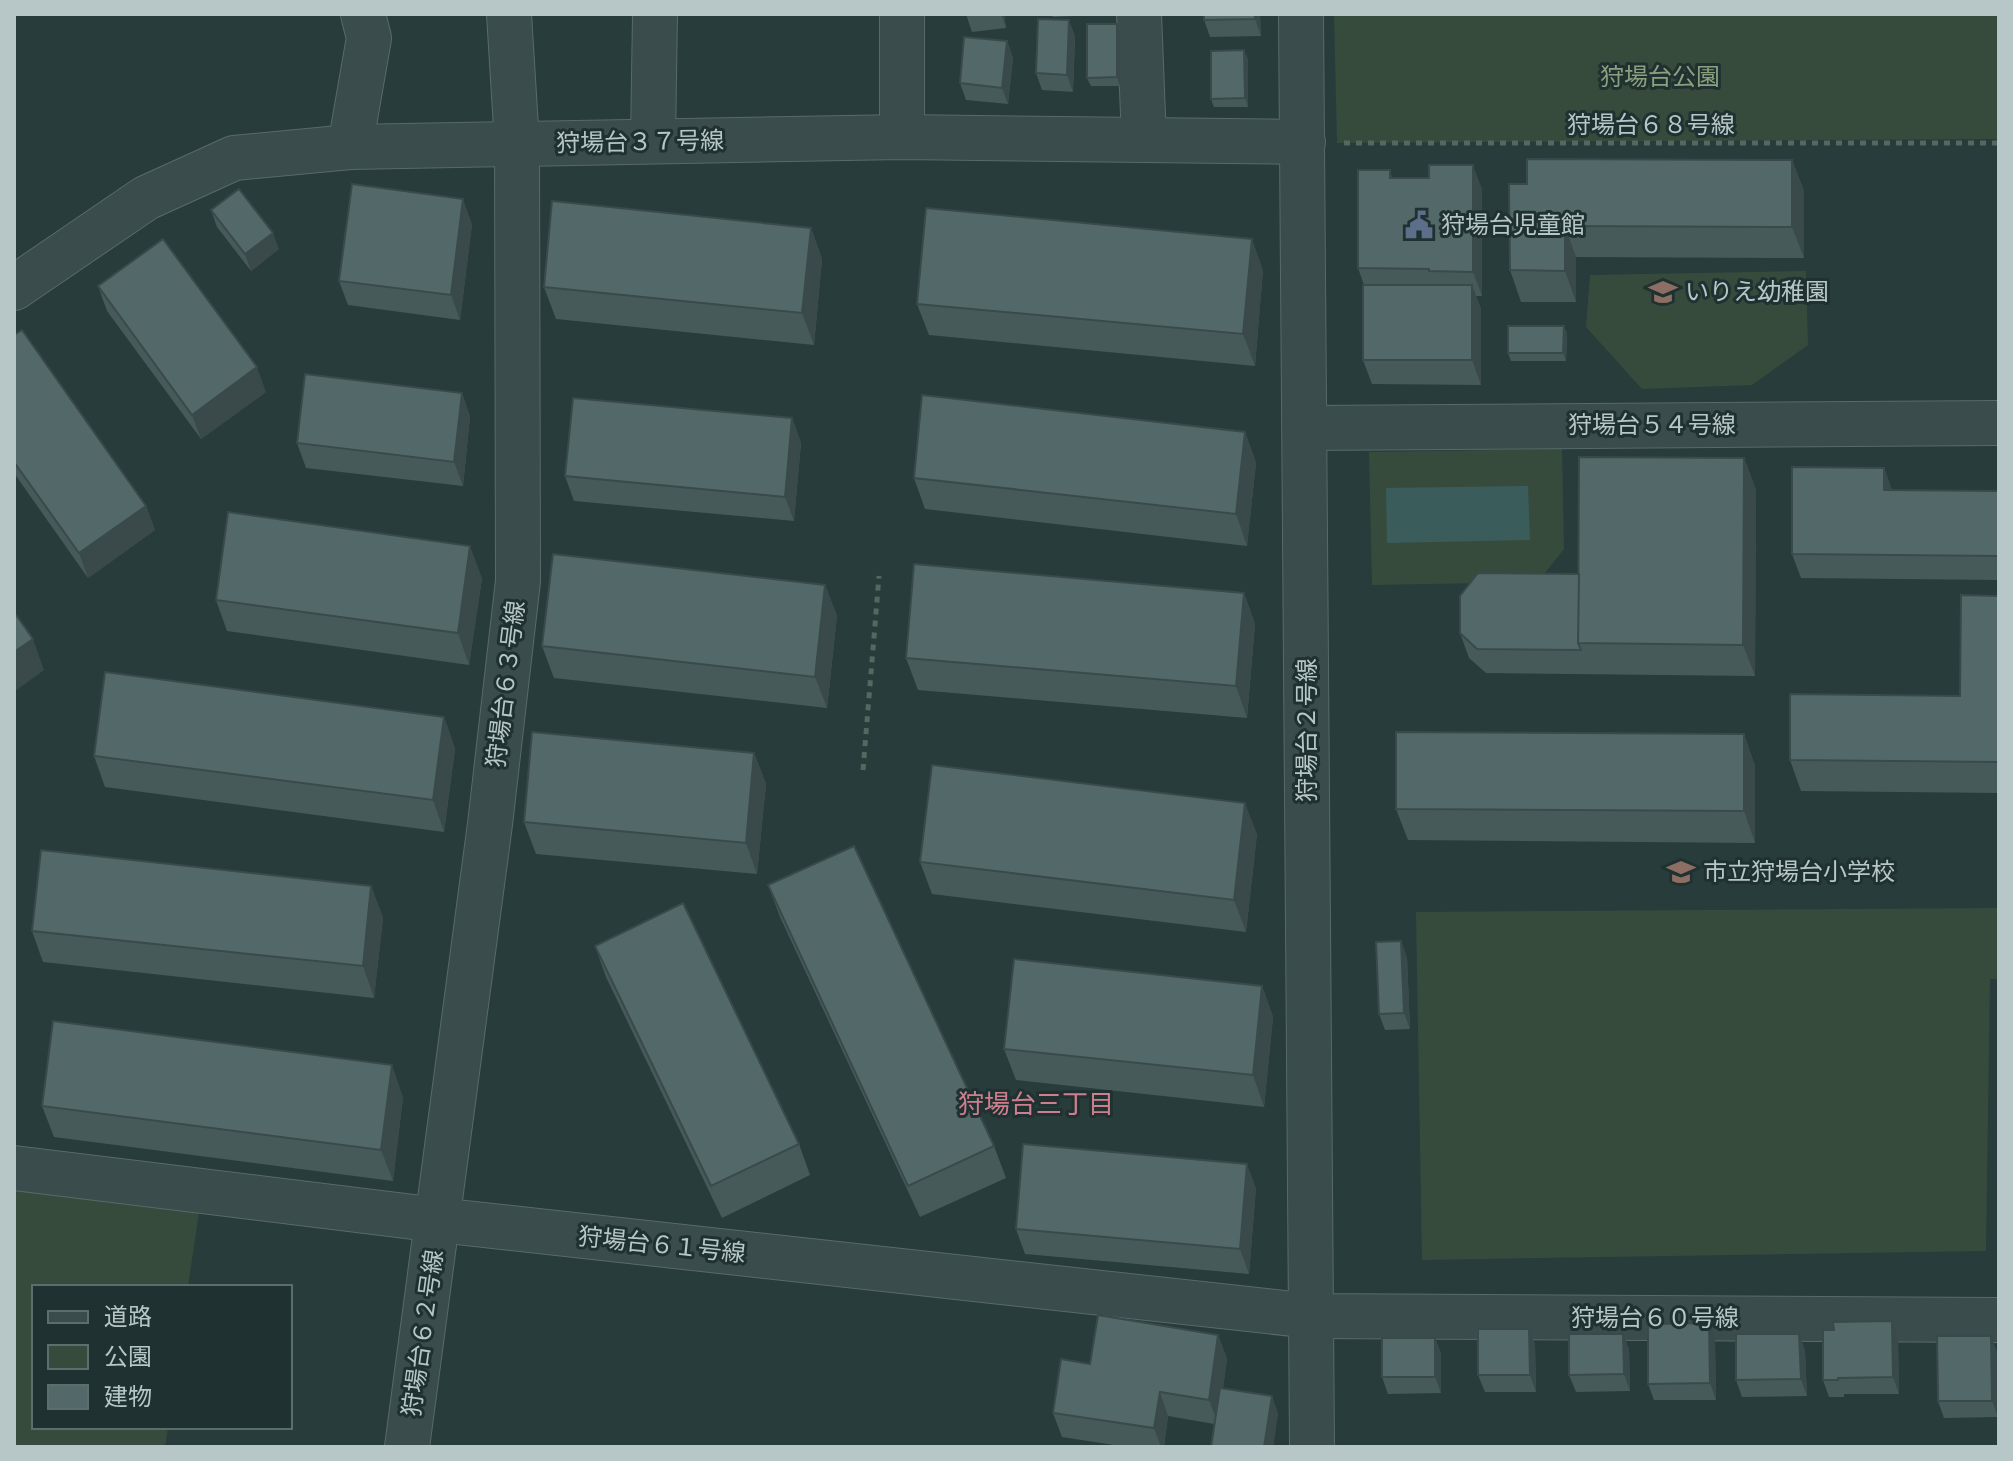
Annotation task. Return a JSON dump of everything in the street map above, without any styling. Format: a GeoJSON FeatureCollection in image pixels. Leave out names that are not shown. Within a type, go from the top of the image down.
{"type":"FeatureCollection","features":[{"type":"Feature","properties":{"kind":"street"},"geometry":{"type":"LineString","coordinates":[[350,147],[369,38],[363,14]]}},
{"type":"Feature","properties":{"kind":"street","name":"狩場台６３号線"},"geometry":{"type":"LineString","coordinates":[[438,1220],[490,824],[518,581],[517,144],[509,14]]}},
{"type":"Feature","properties":{"kind":"street"},"geometry":{"type":"LineString","coordinates":[[653,141],[655,14]]}},
{"type":"Feature","properties":{"kind":"street"},"geometry":{"type":"LineString","coordinates":[[902,14],[902,137]]}},
{"type":"Feature","properties":{"kind":"street"},"geometry":{"type":"LineString","coordinates":[[1139,14],[1144,140]]}},
{"type":"Feature","properties":{"kind":"street","name":"狩場台２号線"},"geometry":{"type":"LineString","coordinates":[[1301,14],[1312,1447]]}},
{"type":"Feature","properties":{"kind":"street","name":"狩場台３７号線"},"geometry":{"type":"LineString","coordinates":[[14,288],[146,198],[234,158],[350,147],[902,137],[1303,142]]}},
{"type":"Feature","properties":{"kind":"street","name":"狩場台５４号線"},"geometry":{"type":"LineString","coordinates":[[1305,428],[1999,423]]}},
{"type":"Feature","properties":{"kind":"street","name":"狩場台６１号線"},"geometry":{"type":"LineString","coordinates":[[14,1168],[438,1220],[1311,1316]]}},
{"type":"Feature","properties":{"kind":"street","name":"狩場台６２号線"},"geometry":{"type":"LineString","coordinates":[[407,1447],[438,1220]]}},
{"type":"Feature","properties":{"kind":"street","name":"狩場台６０号線"},"geometry":{"type":"LineString","coordinates":[[1311,1316],[1999,1320]]}},
{"type":"Feature","properties":{"kind":"path","name":"狩場台６８号線"},"geometry":{"type":"LineString","coordinates":[[1303,142],[1999,143]]}},
{"type":"Feature","properties":{"kind":"path"},"geometry":{"type":"LineString","coordinates":[[863,770],[879,576]]}},
{"type":"Feature","properties":{"kind":"green space","name":"狩場台公園"},"geometry":{"type":"Polygon","coordinates":[[[1334,14],[1999,14],[1999,139],[1337,143],[1334,14]]]}},
{"type":"Feature","properties":{"kind":"green space"},"geometry":{"type":"Polygon","coordinates":[[[1806,271],[1808,345],[1752,385],[1642,389],[1586,327],[1590,275],[1806,271]]]}},
{"type":"Feature","properties":{"kind":"green space"},"geometry":{"type":"Polygon","coordinates":[[[1562,449],[1564,549],[1538,582],[1372,585],[1369,452],[1562,449]]]}},
{"type":"Feature","properties":{"kind":"green space"},"geometry":{"type":"Polygon","coordinates":[[[1999,908],[1999,979],[1990,979],[1986,1251],[1422,1260],[1416,912],[1999,908]]]}},
{"type":"Feature","properties":{"kind":"green space"},"geometry":{"type":"Polygon","coordinates":[[[14,1190],[199,1212],[188,1285],[32,1285],[32,1429],[168,1429],[165,1447],[14,1447],[14,1190]]]}},
{"type":"Feature","properties":{"kind":"water"},"geometry":{"type":"Polygon","coordinates":[[[1528,486],[1530,540],[1387,543],[1386,488],[1528,486]]]}},
{"type":"Feature","properties":{"kind":"building"},"geometry":{"type":"Polygon","coordinates":[[[1204,14],[1255,14],[1255,19],[1204,20],[1204,14]]]}},
{"type":"Feature","properties":{"kind":"building"},"geometry":{"type":"Polygon","coordinates":[[[1038,19],[1069,20],[1067,75],[1036,73],[1038,19]]]}},
{"type":"Feature","properties":{"kind":"building"},"geometry":{"type":"Polygon","coordinates":[[[1087,24],[1117,24],[1117,77],[1087,78],[1087,24]]]}},
{"type":"Feature","properties":{"kind":"building"},"geometry":{"type":"Polygon","coordinates":[[[964,37],[1007,41],[1002,88],[960,83],[964,37]]]}},
{"type":"Feature","properties":{"kind":"building"},"geometry":{"type":"Polygon","coordinates":[[[1244,50],[1245,98],[1211,99],[1211,51],[1244,50]]]}},
{"type":"Feature","properties":{"kind":"building"},"geometry":{"type":"Polygon","coordinates":[[[1527,159],[1792,160],[1792,227],[1565,226],[1565,271],[1510,270],[1509,184],[1527,184],[1527,159]]]}},
{"type":"Feature","properties":{"kind":"building"},"geometry":{"type":"Polygon","coordinates":[[[1429,165],[1473,165],[1473,272],[1358,268],[1358,170],[1390,170],[1390,178],[1429,178],[1429,165]]]}},
{"type":"Feature","properties":{"kind":"building"},"geometry":{"type":"Polygon","coordinates":[[[352,184],[463,199],[451,295],[339,281],[352,184]]]}},
{"type":"Feature","properties":{"kind":"building"},"geometry":{"type":"Polygon","coordinates":[[[239,189],[273,233],[245,254],[211,210],[239,189]]]}},
{"type":"Feature","properties":{"kind":"building"},"geometry":{"type":"Polygon","coordinates":[[[552,201],[811,228],[802,313],[544,287],[552,201]]]}},
{"type":"Feature","properties":{"kind":"building"},"geometry":{"type":"Polygon","coordinates":[[[926,208],[1252,239],[1243,334],[917,304],[926,208]]]}},
{"type":"Feature","properties":{"kind":"building"},"geometry":{"type":"Polygon","coordinates":[[[163,239],[257,367],[192,415],[98,286],[163,239]]]}},
{"type":"Feature","properties":{"kind":"building"},"geometry":{"type":"Polygon","coordinates":[[[1363,285],[1472,285],[1472,360],[1363,360],[1363,285]]]}},
{"type":"Feature","properties":{"kind":"building"},"geometry":{"type":"Polygon","coordinates":[[[1508,326],[1564,326],[1563,353],[1508,353],[1508,326]]]}},
{"type":"Feature","properties":{"kind":"building"},"geometry":{"type":"Polygon","coordinates":[[[22,330],[146,506],[79,553],[14,462],[14,335],[22,330]]]}},
{"type":"Feature","properties":{"kind":"building"},"geometry":{"type":"Polygon","coordinates":[[[305,374],[462,393],[454,462],[297,443],[305,374]]]}},
{"type":"Feature","properties":{"kind":"building"},"geometry":{"type":"Polygon","coordinates":[[[922,395],[1245,432],[1236,514],[914,478],[922,395]]]}},
{"type":"Feature","properties":{"kind":"building"},"geometry":{"type":"Polygon","coordinates":[[[573,398],[792,418],[785,497],[565,476],[573,398]]]}},
{"type":"Feature","properties":{"kind":"building"},"geometry":{"type":"Polygon","coordinates":[[[1579,457],[1744,458],[1743,645],[1578,643],[1579,457]]]}},
{"type":"Feature","properties":{"kind":"building"},"geometry":{"type":"Polygon","coordinates":[[[1792,467],[1884,468],[1884,490],[1999,491],[1999,556],[1792,554],[1792,467]]]}},
{"type":"Feature","properties":{"kind":"building"},"geometry":{"type":"Polygon","coordinates":[[[228,512],[470,546],[458,633],[216,600],[228,512]]]}},
{"type":"Feature","properties":{"kind":"building"},"geometry":{"type":"Polygon","coordinates":[[[553,554],[825,585],[815,677],[542,646],[553,554]]]}},
{"type":"Feature","properties":{"kind":"building"},"geometry":{"type":"Polygon","coordinates":[[[914,564],[1244,593],[1236,686],[906,658],[914,564]]]}},
{"type":"Feature","properties":{"kind":"building"},"geometry":{"type":"Polygon","coordinates":[[[1478,573],[1579,574],[1578,643],[1581,650],[1477,649],[1460,633],[1460,596],[1478,573]]]}},
{"type":"Feature","properties":{"kind":"building"},"geometry":{"type":"Polygon","coordinates":[[[1961,595],[1999,596],[1999,762],[1790,760],[1790,694],[1960,696],[1961,595]]]}},
{"type":"Feature","properties":{"kind":"building"},"geometry":{"type":"Polygon","coordinates":[[[14,612],[33,639],[14,652],[14,612]]]}},
{"type":"Feature","properties":{"kind":"building"},"geometry":{"type":"Polygon","coordinates":[[[105,672],[444,717],[433,800],[94,756],[105,672]]]}},
{"type":"Feature","properties":{"kind":"building"},"geometry":{"type":"Polygon","coordinates":[[[532,732],[754,753],[746,843],[524,822],[532,732]]]}},
{"type":"Feature","properties":{"kind":"building"},"geometry":{"type":"Polygon","coordinates":[[[1396,732],[1744,734],[1744,811],[1396,809],[1396,732]]]}},
{"type":"Feature","properties":{"kind":"building"},"geometry":{"type":"Polygon","coordinates":[[[932,765],[1245,803],[1234,900],[920,862],[932,765]]]}},
{"type":"Feature","properties":{"kind":"building"},"geometry":{"type":"Polygon","coordinates":[[[854,846],[994,1146],[908,1186],[768,885],[854,846]]]}},
{"type":"Feature","properties":{"kind":"building"},"geometry":{"type":"Polygon","coordinates":[[[41,850],[371,886],[363,966],[32,931],[41,850]]]}},
{"type":"Feature","properties":{"kind":"building"},"geometry":{"type":"Polygon","coordinates":[[[683,903],[799,1144],[711,1186],[595,946],[683,903]]]}},
{"type":"Feature","properties":{"kind":"building"},"geometry":{"type":"Polygon","coordinates":[[[1401,941],[1404,1013],[1379,1014],[1376,942],[1401,941]]]}},
{"type":"Feature","properties":{"kind":"building"},"geometry":{"type":"Polygon","coordinates":[[[1014,959],[1262,986],[1253,1075],[1004,1049],[1014,959]]]}},
{"type":"Feature","properties":{"kind":"building"},"geometry":{"type":"Polygon","coordinates":[[[53,1021],[392,1065],[381,1150],[42,1106],[53,1021]]]}},
{"type":"Feature","properties":{"kind":"building"},"geometry":{"type":"Polygon","coordinates":[[[1023,1144],[1247,1164],[1240,1249],[1016,1229],[1023,1144]]]}},
{"type":"Feature","properties":{"kind":"building"},"geometry":{"type":"Polygon","coordinates":[[[1098,1315],[1218,1335],[1209,1400],[1160,1392],[1154,1428],[1053,1413],[1061,1359],[1090,1364],[1098,1315]]]}},
{"type":"Feature","properties":{"kind":"building"},"geometry":{"type":"Polygon","coordinates":[[[1892,1321],[1893,1377],[1823,1380],[1823,1330],[1834,1330],[1833,1322],[1892,1321]]]}},
{"type":"Feature","properties":{"kind":"building"},"geometry":{"type":"Polygon","coordinates":[[[1709,1323],[1710,1383],[1648,1384],[1648,1324],[1709,1323]]]}},
{"type":"Feature","properties":{"kind":"building"},"geometry":{"type":"Polygon","coordinates":[[[1478,1329],[1529,1329],[1530,1375],[1478,1375],[1478,1329]]]}},
{"type":"Feature","properties":{"kind":"building"},"geometry":{"type":"Polygon","coordinates":[[[1569,1334],[1623,1334],[1624,1374],[1569,1375],[1569,1334]]]}},
{"type":"Feature","properties":{"kind":"building"},"geometry":{"type":"Polygon","coordinates":[[[1736,1334],[1799,1334],[1801,1379],[1736,1380],[1736,1334]]]}},
{"type":"Feature","properties":{"kind":"building"},"geometry":{"type":"Polygon","coordinates":[[[1937,1336],[1991,1336],[1992,1401],[1938,1401],[1937,1336]]]}},
{"type":"Feature","properties":{"kind":"building"},"geometry":{"type":"Polygon","coordinates":[[[1382,1338],[1435,1338],[1435,1377],[1382,1377],[1382,1338]]]}},
{"type":"Feature","properties":{"kind":"building"},"geometry":{"type":"Polygon","coordinates":[[[1220,1388],[1272,1396],[1264,1447],[1211,1447],[1220,1388]]]}},
{"type":"Feature","properties":{"kind":"place","name":"狩場台児童館"},"geometry":{"type":"Point","coordinates":[1419,225]}},
{"type":"Feature","properties":{"kind":"place","name":"いりえ幼稚園"},"geometry":{"type":"Point","coordinates":[1663,292]}},
{"type":"Feature","properties":{"kind":"place","name":"市立狩場台小学校"},"geometry":{"type":"Point","coordinates":[1681,872]}},
{"type":"Feature","properties":{"kind":"district","name":"狩場台三丁目"},"geometry":{"type":"Point","coordinates":[1036,1104]}}]}
